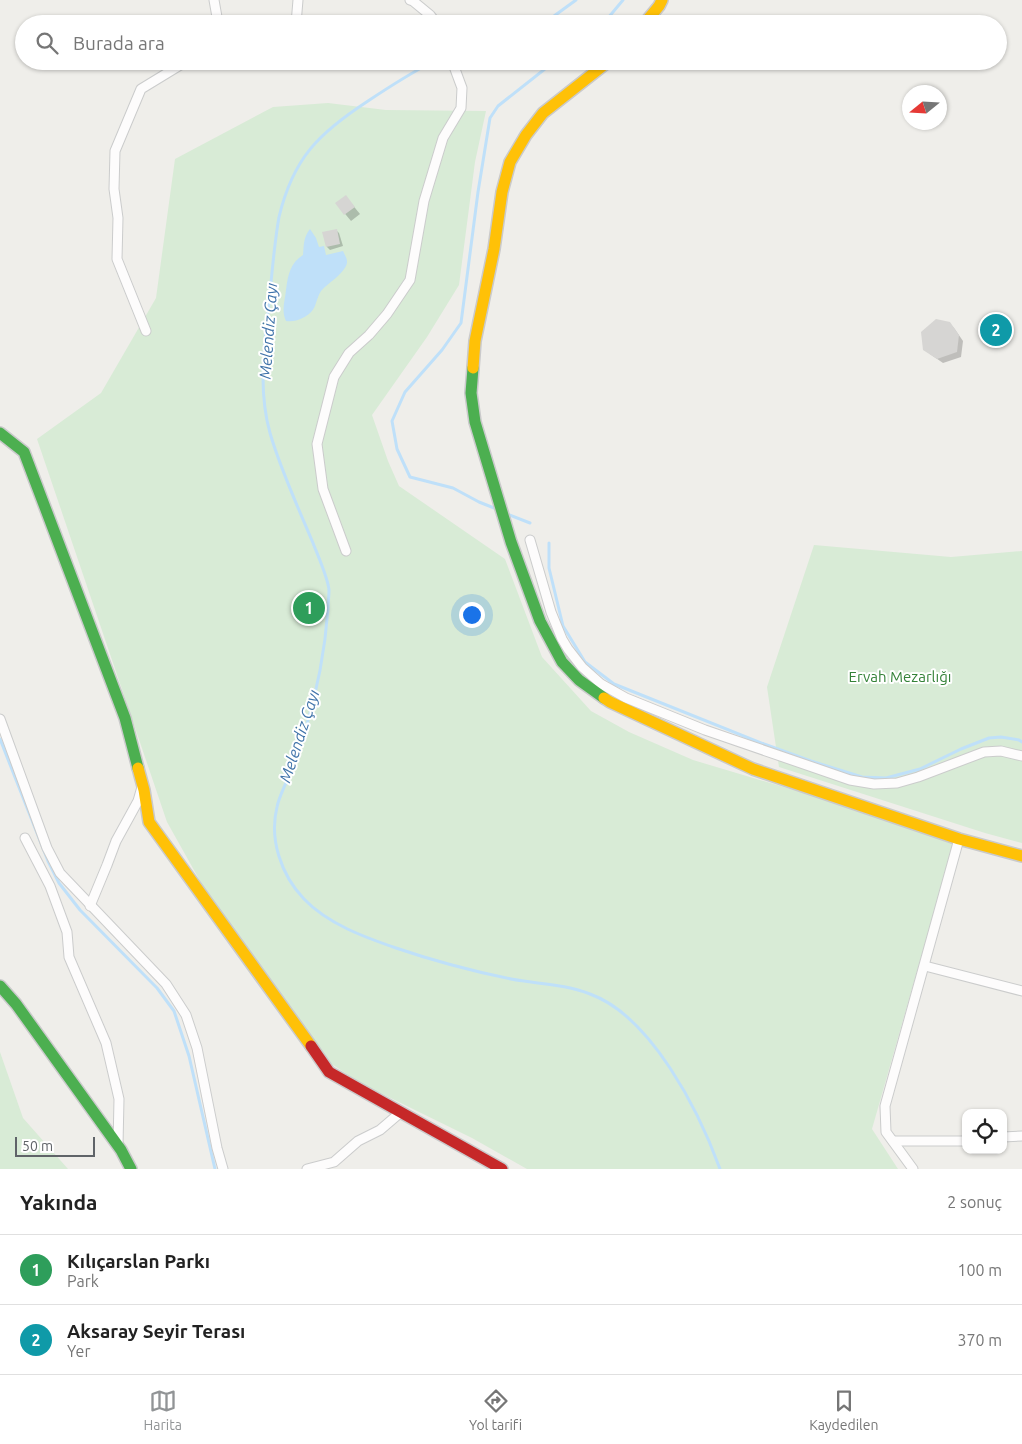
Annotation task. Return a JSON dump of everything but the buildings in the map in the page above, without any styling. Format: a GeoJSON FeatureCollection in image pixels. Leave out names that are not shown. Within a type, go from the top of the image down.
{"type":"FeatureCollection","features":[{"type":"Feature","properties":{"kind":"main road"},"geometry":{"type":"LineString","coordinates":[[652,15],[662,0]]}},
{"type":"Feature","properties":{"kind":"main road"},"geometry":{"type":"LineString","coordinates":[[598,70],[543,113],[510,162],[475,341],[471,394],[475,422],[507,529],[540,621],[562,662],[579,680],[610,702],[753,769],[959,839],[1022,856]]}},
{"type":"Feature","properties":{"kind":"main road"},"geometry":{"type":"LineString","coordinates":[[0,433],[24,452],[125,718],[143,786],[149,822],[329,1072],[502,1169]]}},
{"type":"Feature","properties":{"kind":"main road"},"geometry":{"type":"LineString","coordinates":[[0,986],[16,1004],[118,1145],[131,1169]]}},
{"type":"Feature","properties":{"kind":"street"},"geometry":{"type":"LineString","coordinates":[[214,0],[217,15]]}},
{"type":"Feature","properties":{"kind":"street"},"geometry":{"type":"LineString","coordinates":[[297,15],[298,0]]}},
{"type":"Feature","properties":{"kind":"street"},"geometry":{"type":"LineString","coordinates":[[410,0],[430,15]]}},
{"type":"Feature","properties":{"kind":"street"},"geometry":{"type":"LineString","coordinates":[[146,331],[117,258],[118,218],[114,188],[114,151],[142,89],[172,70]]}},
{"type":"Feature","properties":{"kind":"street"},"geometry":{"type":"LineString","coordinates":[[346,551],[323,489],[318,444],[334,377],[349,353],[369,335],[387,314],[410,280],[424,201],[443,138],[461,108],[462,88],[455,70]]}},
{"type":"Feature","properties":{"kind":"street"},"geometry":{"type":"LineString","coordinates":[[530,540],[551,612],[568,649],[590,675],[613,692],[626,698],[706,730],[850,780],[862,782],[886,784],[907,780],[984,752],[1008,752],[1022,756]]}},
{"type":"Feature","properties":{"kind":"street"},"geometry":{"type":"LineString","coordinates":[[0,719],[47,848],[60,873],[166,984],[186,1015],[197,1048],[223,1169]]}},
{"type":"Feature","properties":{"kind":"street"},"geometry":{"type":"LineString","coordinates":[[90,906],[116,841],[138,800],[143,786]]}},
{"type":"Feature","properties":{"kind":"street"},"geometry":{"type":"LineString","coordinates":[[25,838],[50,886],[67,932],[69,957],[106,1043],[119,1099],[118,1145]]}},
{"type":"Feature","properties":{"kind":"street"},"geometry":{"type":"LineString","coordinates":[[913,1169],[886,1132],[885,1106],[959,839]]}},
{"type":"Feature","properties":{"kind":"street"},"geometry":{"type":"LineString","coordinates":[[925,966],[1022,991]]}},
{"type":"Feature","properties":{"kind":"street"},"geometry":{"type":"LineString","coordinates":[[307,1169],[334,1162],[358,1141],[380,1130],[401,1112]]}},
{"type":"Feature","properties":{"kind":"street"},"geometry":{"type":"LineString","coordinates":[[1007,1137],[1022,1136]]}},
{"type":"Feature","properties":{"kind":"street"},"geometry":{"type":"LineString","coordinates":[[893,1141],[962,1141]]}},
{"type":"Feature","properties":{"kind":"green space"},"geometry":{"type":"Polygon","coordinates":[[[328,103],[386,110],[486,111],[475,162],[459,285],[427,337],[372,415],[399,486],[505,559],[542,657],[591,711],[629,732],[693,760],[955,838],[872,1129],[898,1169],[527,1169],[472,1138],[362,1084],[330,1063],[204,888],[167,822],[37,439],[101,393],[156,298],[175,159],[273,107],[328,103]]]}},
{"type":"Feature","properties":{"kind":"green space","name":"Ervah Mezarlığı"},"geometry":{"type":"Polygon","coordinates":[[[814,545],[951,557],[1022,551],[1022,843],[985,833],[779,767],[767,687],[814,545]]]}},
{"type":"Feature","properties":{"kind":"green space"},"geometry":{"type":"Polygon","coordinates":[[[0,1052],[23,1118],[68,1169],[0,1169],[0,1052]]]}},
{"type":"Feature","properties":{"kind":"water"},"geometry":{"type":"Polygon","coordinates":[[[310,229],[319,247],[324,246],[326,255],[343,251],[347,264],[344,270],[321,291],[313,310],[307,316],[299,320],[286,321],[284,306],[289,274],[292,266],[303,255],[305,239],[310,229]]]}},
{"type":"Feature","properties":{"kind":"waterway","name":"Melendiz Çayı"},"geometry":{"type":"LineString","coordinates":[[555,15],[576,0]]}},
{"type":"Feature","properties":{"kind":"waterway"},"geometry":{"type":"LineString","coordinates":[[610,15],[623,0]]}},
{"type":"Feature","properties":{"kind":"waterway","name":"Melendiz Çayı"},"geometry":{"type":"LineString","coordinates":[[418,70],[368,101],[335,124],[322,136],[310,149],[292,178],[279,217],[264,352],[263,385],[266,417],[274,447],[327,579],[329,590],[325,640],[313,701],[301,743],[277,807],[275,832],[279,856],[289,879],[304,899],[324,916],[347,929],[410,953],[511,979],[561,986],[590,994],[612,1005],[633,1022],[670,1068],[699,1120],[720,1169]]}},
{"type":"Feature","properties":{"kind":"waterway"},"geometry":{"type":"LineString","coordinates":[[499,510],[453,488],[410,477],[397,449],[392,421],[405,392],[442,350],[461,323],[478,192],[490,118],[498,106],[544,70]]}},
{"type":"Feature","properties":{"kind":"waterway"},"geometry":{"type":"LineString","coordinates":[[507,514],[530,523]]}},
{"type":"Feature","properties":{"kind":"waterway"},"geometry":{"type":"LineString","coordinates":[[549,543],[549,568],[563,626],[585,662],[614,684],[764,744],[862,777],[886,778],[920,769],[989,738],[1001,737],[1022,742]]}},
{"type":"Feature","properties":{"kind":"waterway"},"geometry":{"type":"LineString","coordinates":[[0,739],[48,861],[59,883],[80,910],[157,988],[174,1011],[189,1056],[215,1169]]}},
{"type":"Feature","properties":{"kind":"traffic: fast"},"geometry":{"type":"LineString","coordinates":[[473,368],[471,393],[475,422],[511,542],[540,621],[562,662],[579,680],[604,698]]}},
{"type":"Feature","properties":{"kind":"traffic: fast"},"geometry":{"type":"LineString","coordinates":[[0,433],[24,452],[125,718],[138,768]]}},
{"type":"Feature","properties":{"kind":"traffic: fast"},"geometry":{"type":"LineString","coordinates":[[0,986],[16,1004],[121,1150],[131,1169]]}},
{"type":"Feature","properties":{"kind":"traffic: slow"},"geometry":{"type":"LineString","coordinates":[[652,15],[662,0]]}},
{"type":"Feature","properties":{"kind":"traffic: slow"},"geometry":{"type":"LineString","coordinates":[[473,368],[475,341],[494,249],[502,192],[510,162],[526,135],[543,113],[598,70]]}},
{"type":"Feature","properties":{"kind":"traffic: slow"},"geometry":{"type":"LineString","coordinates":[[604,698],[753,769],[959,839],[1022,856]]}},
{"type":"Feature","properties":{"kind":"traffic: slow"},"geometry":{"type":"LineString","coordinates":[[138,768],[149,822],[311,1046]]}},
{"type":"Feature","properties":{"kind":"traffic: jam"},"geometry":{"type":"LineString","coordinates":[[311,1046],[329,1072],[502,1169]]}},
{"type":"Feature","properties":{"kind":"place","name":"Aksaray Seyir Terası"},"geometry":{"type":"Point","coordinates":[996,330]}},
{"type":"Feature","properties":{"kind":"place","name":"Kılıçarslan Parkı"},"geometry":{"type":"Point","coordinates":[309,608]}}]}
